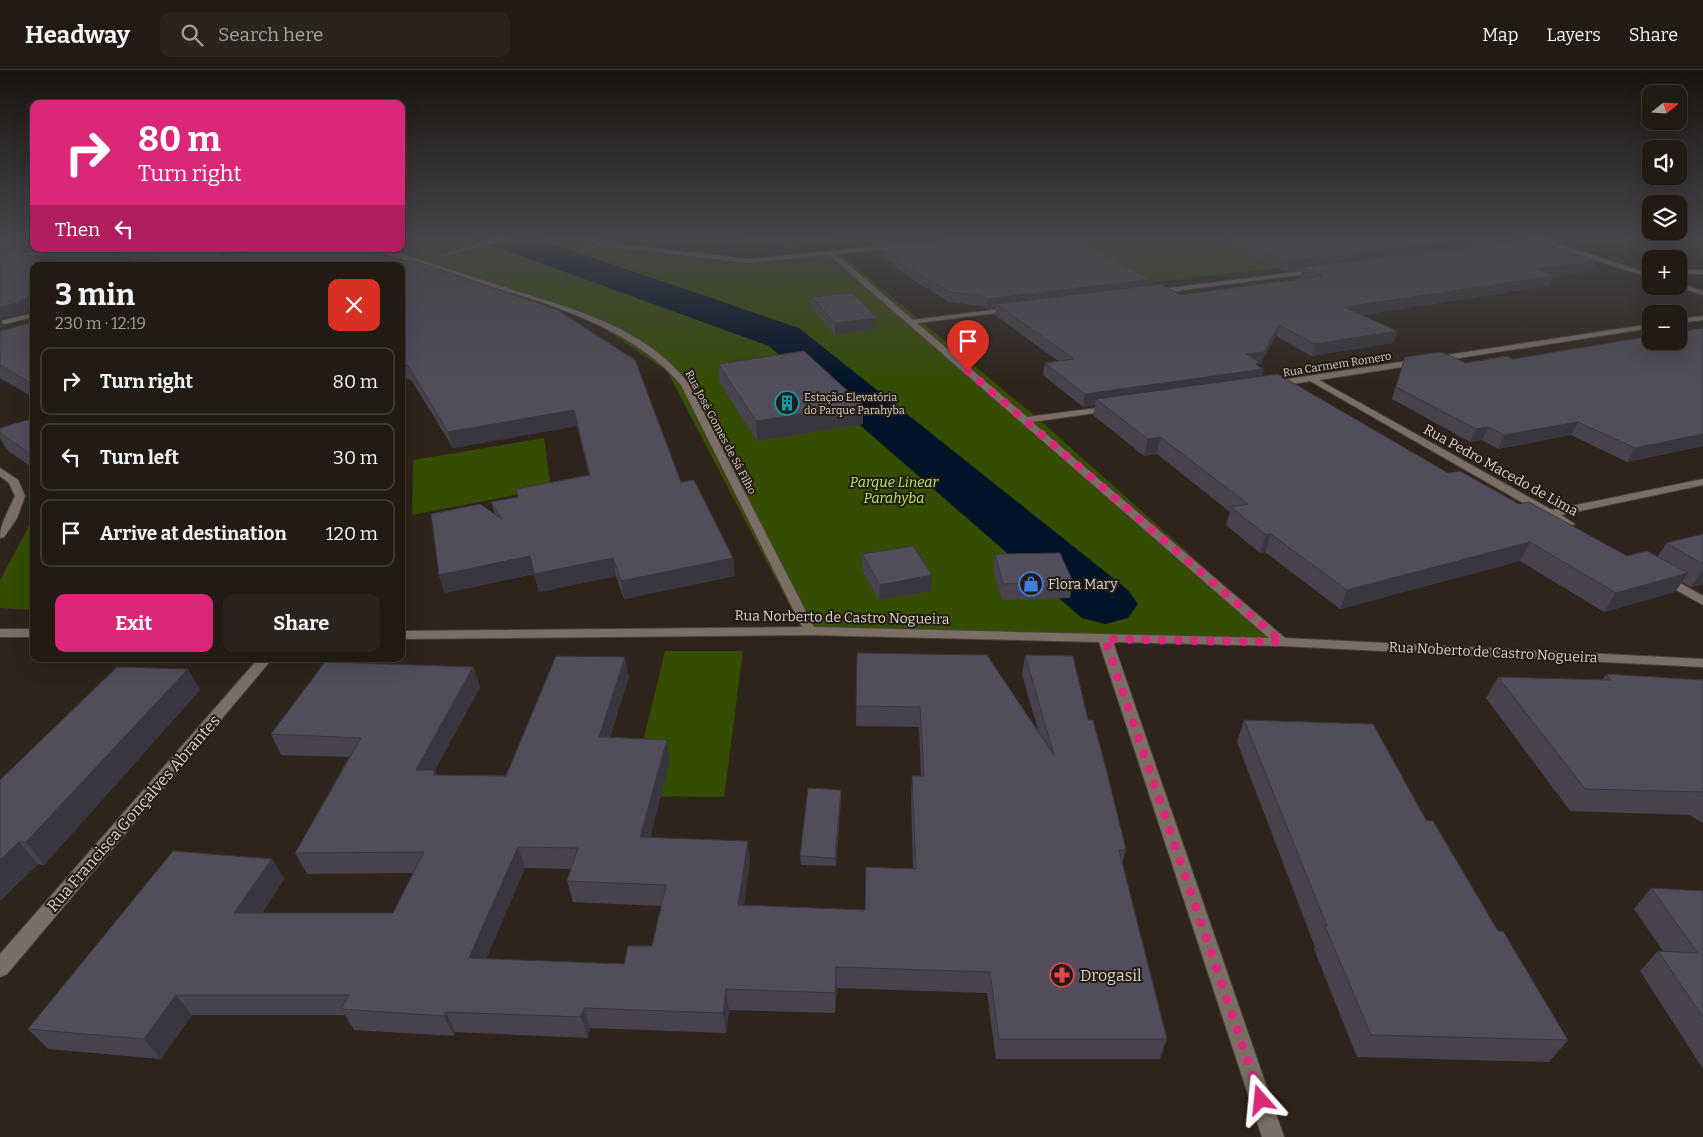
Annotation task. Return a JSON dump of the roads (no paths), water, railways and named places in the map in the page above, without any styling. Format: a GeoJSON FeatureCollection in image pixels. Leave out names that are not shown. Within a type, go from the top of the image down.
{"type":"FeatureCollection","features":[{"type":"Feature","properties":{"kind":"street","name":"Rua José Gomes de Sá Filho"},"geometry":{"type":"LineString","coordinates":[[494,286],[590,317],[618,332],[676,372],[685,384],[810,631]]}},
{"type":"Feature","properties":{"kind":"street"},"geometry":{"type":"LineString","coordinates":[[869,286],[1282,642]]}},
{"type":"Feature","properties":{"kind":"street"},"geometry":{"type":"LineString","coordinates":[[1146,293],[1204,286]]}},
{"type":"Feature","properties":{"kind":"street"},"geometry":{"type":"LineString","coordinates":[[1687,287],[1703,292]]}},
{"type":"Feature","properties":{"kind":"street"},"geometry":{"type":"LineString","coordinates":[[911,322],[1019,309]]}},
{"type":"Feature","properties":{"kind":"street"},"geometry":{"type":"LineString","coordinates":[[0,323],[30,316]]}},
{"type":"Feature","properties":{"kind":"street"},"geometry":{"type":"LineString","coordinates":[[1687,321],[1703,318]]}},
{"type":"Feature","properties":{"kind":"street","name":"Rua Carmem Romero"},"geometry":{"type":"LineString","coordinates":[[1262,386],[1642,327]]}},
{"type":"Feature","properties":{"kind":"street","name":"Rua Pedro Macedo de Lima"},"geometry":{"type":"LineString","coordinates":[[1312,379],[1576,528]]}},
{"type":"Feature","properties":{"kind":"street"},"geometry":{"type":"LineString","coordinates":[[1025,420],[1114,407]]}},
{"type":"Feature","properties":{"kind":"street"},"geometry":{"type":"LineString","coordinates":[[0,471],[14,482],[20,496],[12,518],[0,535]]}},
{"type":"Feature","properties":{"kind":"street"},"geometry":{"type":"LineString","coordinates":[[1550,514],[1703,482]]}},
{"type":"Feature","properties":{"kind":"street"},"geometry":{"type":"LineString","coordinates":[[1652,572],[1703,600]]}},
{"type":"Feature","properties":{"kind":"street","name":"Rua Norberto de Castro Nogueira"},"geometry":{"type":"LineString","coordinates":[[405,635],[810,631],[1282,642]]}},
{"type":"Feature","properties":{"kind":"street"},"geometry":{"type":"LineString","coordinates":[[0,633],[30,633]]}},
{"type":"Feature","properties":{"kind":"street"},"geometry":{"type":"LineString","coordinates":[[1105,639],[1273,1137]]}},
{"type":"Feature","properties":{"kind":"street","name":"Rua Noberto de Castro Nogueira"},"geometry":{"type":"LineString","coordinates":[[1282,642],[1703,663]]}},
{"type":"Feature","properties":{"kind":"street","name":"Rua Francisca Gonçalves Abrantes"},"geometry":{"type":"LineString","coordinates":[[0,968],[262,662]]}},
{"type":"Feature","properties":{"kind":"waterway"},"geometry":{"type":"LineString","coordinates":[[638,286],[784,337],[1105,604]]}},
{"type":"Feature","properties":{"kind":"place","name":"Estação Elevatória do Parque Parahyba"},"geometry":{"type":"Point","coordinates":[787,403]}},
{"type":"Feature","properties":{"kind":"place","name":"Flora Mary"},"geometry":{"type":"Point","coordinates":[1031,584]}},
{"type":"Feature","properties":{"kind":"place","name":"Drogasil"},"geometry":{"type":"Point","coordinates":[1062,975]}},
{"type":"Feature","properties":{"kind":"park label","name":"Parque Linear Parahyba"},"geometry":{"type":"Point","coordinates":[894,490]}}]}
